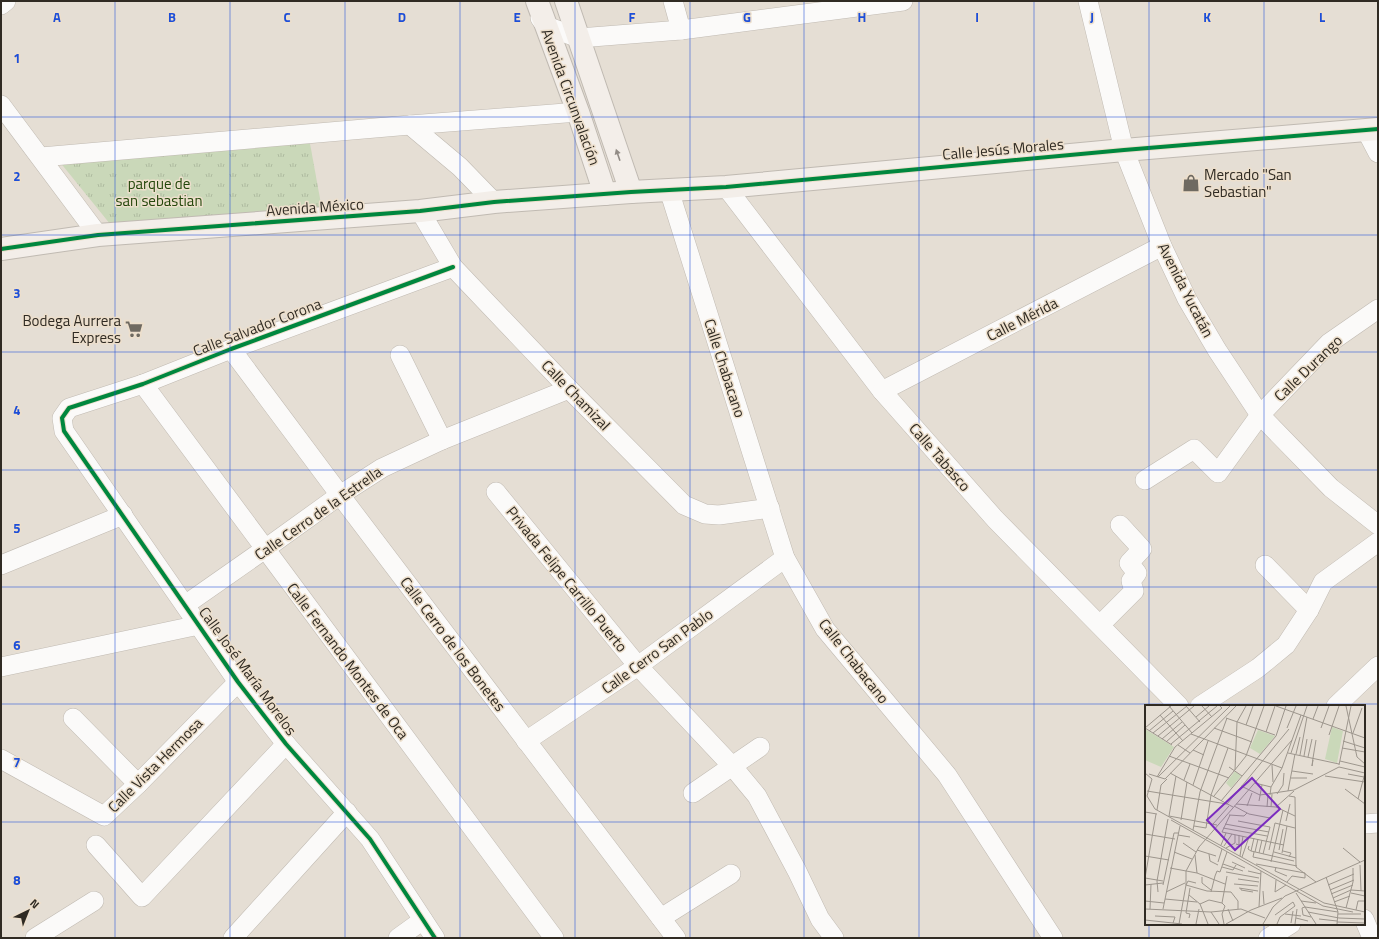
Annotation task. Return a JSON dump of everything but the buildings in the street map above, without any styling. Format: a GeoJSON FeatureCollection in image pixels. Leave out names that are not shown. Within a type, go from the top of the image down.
{"type":"FeatureCollection","features":[{"type":"Feature","properties":{"kind":"street"},"geometry":{"type":"LineString","coordinates":[[1,5],[6,1]]}},
{"type":"Feature","properties":{"kind":"street"},"geometry":{"type":"LineString","coordinates":[[528,1],[546,26],[578,38],[682,30],[903,1]]}},
{"type":"Feature","properties":{"kind":"street","name":"Avenida Circunvalación"},"geometry":{"type":"LineString","coordinates":[[537,1],[578,112],[605,194]]}},
{"type":"Feature","properties":{"kind":"street","name":"Avenida Circunvalación"},"geometry":{"type":"LineString","coordinates":[[566,1],[630,192]]}},
{"type":"Feature","properties":{"kind":"street"},"geometry":{"type":"LineString","coordinates":[[672,1],[682,30]]}},
{"type":"Feature","properties":{"kind":"street","name":"Avenida Yucatán"},"geometry":{"type":"LineString","coordinates":[[1088,1],[1124,150],[1162,246],[1187,299],[1209,337],[1260,415],[1330,488],[1378,525]]}},
{"type":"Feature","properties":{"kind":"street"},"geometry":{"type":"LineString","coordinates":[[1,105],[98,235]]}},
{"type":"Feature","properties":{"kind":"street"},"geometry":{"type":"LineString","coordinates":[[41,158],[410,125],[578,112]]}},
{"type":"Feature","properties":{"kind":"street"},"geometry":{"type":"LineString","coordinates":[[410,125],[460,167],[494,202]]}},
{"type":"Feature","properties":{"kind":"street"},"geometry":{"type":"LineString","coordinates":[[1372,129],[1378,153]]}},
{"type":"Feature","properties":{"kind":"street","name":"Calle Jesús Morales"},"geometry":{"type":"LineString","coordinates":[[630,192],[726,187],[1124,150],[1372,129]]}},
{"type":"Feature","properties":{"kind":"street","name":"Calle Tabasco"},"geometry":{"type":"LineString","coordinates":[[726,187],[882,391],[995,519],[1178,705]]}},
{"type":"Feature","properties":{"kind":"street","name":"Calle Chabacano"},"geometry":{"type":"LineString","coordinates":[[669,190],[785,558],[825,628],[946,775],[1053,938]]}},
{"type":"Feature","properties":{"kind":"street","name":"Avenida México"},"geometry":{"type":"LineString","coordinates":[[1,249],[98,235],[420,211],[494,202],[630,192]]}},
{"type":"Feature","properties":{"kind":"street","name":"Calle Chamizal"},"geometry":{"type":"LineString","coordinates":[[420,211],[453,267],[569,389],[684,505],[705,514],[718,515],[770,508]]}},
{"type":"Feature","properties":{"kind":"street","name":"Calle Mérida"},"geometry":{"type":"LineString","coordinates":[[882,391],[1162,246]]}},
{"type":"Feature","properties":{"kind":"street","name":"Calle Salvador Corona"},"geometry":{"type":"LineString","coordinates":[[69,408],[143,384],[231,349],[453,267]]}},
{"type":"Feature","properties":{"kind":"street","name":"Calle Durango"},"geometry":{"type":"LineString","coordinates":[[1145,480],[1194,449],[1218,473],[1260,415],[1329,343],[1378,309]]}},
{"type":"Feature","properties":{"kind":"street","name":"Calle Cerro de los Bonetes"},"geometry":{"type":"LineString","coordinates":[[231,349],[676,938]]}},
{"type":"Feature","properties":{"kind":"street"},"geometry":{"type":"LineString","coordinates":[[400,355],[442,440]]}},
{"type":"Feature","properties":{"kind":"street","name":"Calle Fernando Montes de Oca"},"geometry":{"type":"LineString","coordinates":[[143,384],[554,938]]}},
{"type":"Feature","properties":{"kind":"street","name":"Calle Cerro de la Estrella"},"geometry":{"type":"LineString","coordinates":[[185,605],[265,550],[340,495],[382,468],[442,440],[569,389]]}},
{"type":"Feature","properties":{"kind":"street","name":"Calle José María Morelos"},"geometry":{"type":"LineString","coordinates":[[69,408],[62,418],[64,431],[238,682],[286,744],[370,839],[435,938]]}},
{"type":"Feature","properties":{"kind":"street","name":"Privada Felipe Carrillo Puerto"},"geometry":{"type":"LineString","coordinates":[[496,492],[638,666],[733,767],[757,796],[797,871],[820,919],[834,938]]}},
{"type":"Feature","properties":{"kind":"street"},"geometry":{"type":"LineString","coordinates":[[1,565],[123,515]]}},
{"type":"Feature","properties":{"kind":"street"},"geometry":{"type":"LineString","coordinates":[[1100,625],[1134,591],[1131,581],[1137,573],[1129,563],[1142,549],[1120,525]]}},
{"type":"Feature","properties":{"kind":"street"},"geometry":{"type":"LineString","coordinates":[[1202,705],[1258,668],[1286,646],[1309,610],[1323,582],[1378,542]]}},
{"type":"Feature","properties":{"kind":"street","name":"Calle Cerro San Pablo"},"geometry":{"type":"LineString","coordinates":[[526,741],[638,666],[785,558]]}},
{"type":"Feature","properties":{"kind":"street"},"geometry":{"type":"LineString","coordinates":[[1264,565],[1309,610]]}},
{"type":"Feature","properties":{"kind":"street"},"geometry":{"type":"LineString","coordinates":[[1,667],[199,625]]}},
{"type":"Feature","properties":{"kind":"street"},"geometry":{"type":"LineString","coordinates":[[1337,705],[1378,666]]}},
{"type":"Feature","properties":{"kind":"street","name":"Calle Vista Hermosa"},"geometry":{"type":"LineString","coordinates":[[1,759],[104,816],[138,784],[238,682]]}},
{"type":"Feature","properties":{"kind":"street"},"geometry":{"type":"LineString","coordinates":[[73,718],[138,784]]}},
{"type":"Feature","properties":{"kind":"street"},"geometry":{"type":"LineString","coordinates":[[96,845],[142,897],[286,744]]}},
{"type":"Feature","properties":{"kind":"street"},"geometry":{"type":"LineString","coordinates":[[693,793],[733,767],[760,747]]}},
{"type":"Feature","properties":{"kind":"street"},"geometry":{"type":"LineString","coordinates":[[233,938],[347,812]]}},
{"type":"Feature","properties":{"kind":"street"},"geometry":{"type":"LineString","coordinates":[[1365,824],[1378,823]]}},
{"type":"Feature","properties":{"kind":"street"},"geometry":{"type":"LineString","coordinates":[[661,918],[730,874]]}},
{"type":"Feature","properties":{"kind":"street"},"geometry":{"type":"LineString","coordinates":[[35,938],[94,901]]}},
{"type":"Feature","properties":{"kind":"street"},"geometry":{"type":"LineString","coordinates":[[398,938],[423,920]]}},
{"type":"Feature","properties":{"kind":"street"},"geometry":{"type":"LineString","coordinates":[[1365,921],[1372,938]]}},
{"type":"Feature","properties":{"kind":"street"},"geometry":{"type":"LineString","coordinates":[[1268,938],[1289,925]]}},
{"type":"Feature","properties":{"kind":"green space","name":"parque de san sebastian"},"geometry":{"type":"Polygon","coordinates":[[[309,138],[323,215],[119,235],[59,161],[309,138]]]}},
{"type":"Feature","properties":{"kind":"cycle path"},"geometry":{"type":"LineString","coordinates":[[1,249],[98,235],[420,211],[494,202],[726,187],[1124,150],[1378,129]]}},
{"type":"Feature","properties":{"kind":"cycle path"},"geometry":{"type":"LineString","coordinates":[[435,938],[370,839],[286,744],[238,682],[64,431],[62,418],[69,408],[143,384],[231,349],[453,267]]}},
{"type":"Feature","properties":{"kind":"place","name":"Mercado \"San Sebastian\""},"geometry":{"type":"Point","coordinates":[1191,183]}},
{"type":"Feature","properties":{"kind":"place","name":"Bodega Aurrera Express"},"geometry":{"type":"Point","coordinates":[134,329]}}]}
